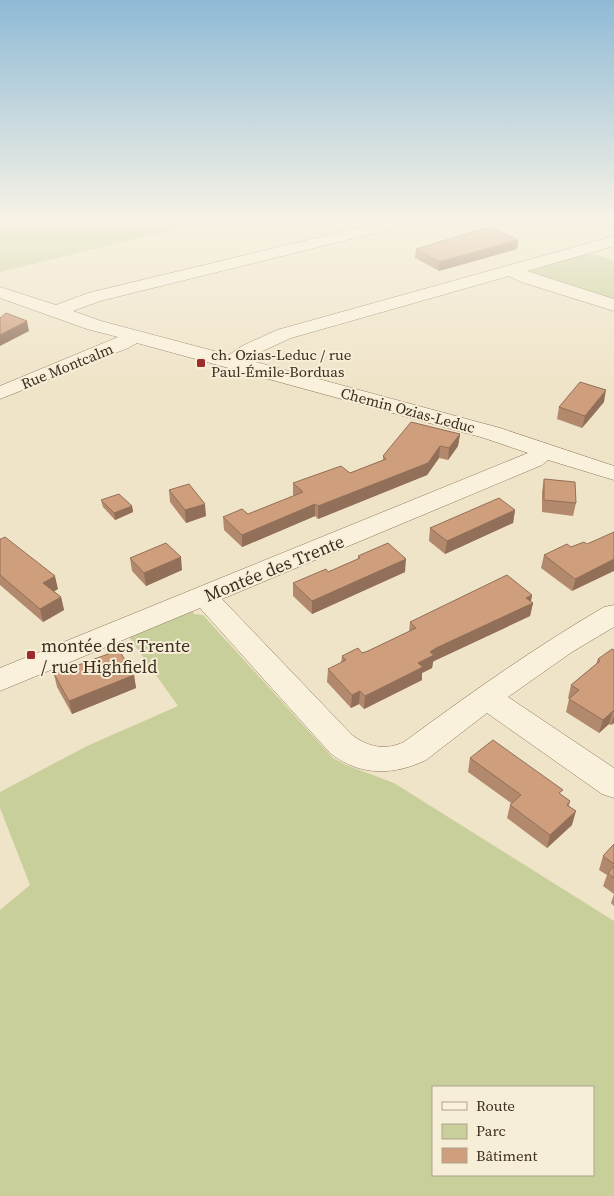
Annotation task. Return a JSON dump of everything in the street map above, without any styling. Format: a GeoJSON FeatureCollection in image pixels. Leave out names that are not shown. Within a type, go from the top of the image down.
{"type":"FeatureCollection","features":[{"type":"Feature","properties":{"kind":"street"},"geometry":{"type":"LineString","coordinates":[[55,312],[94,297],[189,274]]}},
{"type":"Feature","properties":{"kind":"street"},"geometry":{"type":"LineString","coordinates":[[231,363],[257,346],[290,332],[497,274]]}},
{"type":"Feature","properties":{"kind":"street"},"geometry":{"type":"LineString","coordinates":[[519,274],[614,305]]}},
{"type":"Feature","properties":{"kind":"street","name":"Chemin Ozias-Leduc"},"geometry":{"type":"LineString","coordinates":[[0,292],[133,337],[492,433],[614,473]]}},
{"type":"Feature","properties":{"kind":"street","name":"Rue Montcalm"},"geometry":{"type":"LineString","coordinates":[[0,393],[121,344],[133,337]]}},
{"type":"Feature","properties":{"kind":"street","name":"Montée des Trente"},"geometry":{"type":"LineString","coordinates":[[4,671],[204,596],[534,460],[545,451]]}},
{"type":"Feature","properties":{"kind":"street"},"geometry":{"type":"LineString","coordinates":[[204,596],[340,744],[360,757],[385,761],[409,754],[558,647],[614,614]]}},
{"type":"Feature","properties":{"kind":"street"},"geometry":{"type":"LineString","coordinates":[[486,697],[614,784]]}},
{"type":"Feature","properties":{"kind":"green space"},"geometry":{"type":"Polygon","coordinates":[[[537,274],[614,274],[614,301],[537,274]]]}},
{"type":"Feature","properties":{"kind":"green space"},"geometry":{"type":"Polygon","coordinates":[[[192,611],[194,614],[203,615],[333,758],[346,765],[394,783],[614,921],[614,1196],[0,1196],[0,910],[30,885],[0,808],[0,792],[87,746],[178,706],[129,637],[192,611]]]}},
{"type":"Feature","properties":{"kind":"building"},"geometry":{"type":"Polygon","coordinates":[[[6,313],[27,321],[0,335],[0,318],[6,313]]]}},
{"type":"Feature","properties":{"kind":"building"},"geometry":{"type":"Polygon","coordinates":[[[580,382],[606,390],[585,416],[559,407],[580,382]]]}},
{"type":"Feature","properties":{"kind":"building"},"geometry":{"type":"Polygon","coordinates":[[[411,422],[460,434],[449,448],[440,446],[428,463],[318,506],[315,504],[242,535],[223,517],[242,509],[248,514],[303,492],[293,483],[341,466],[350,473],[386,459],[383,456],[411,422]]]}},
{"type":"Feature","properties":{"kind":"building"},"geometry":{"type":"Polygon","coordinates":[[[544,479],[575,482],[576,503],[544,500],[544,479]]]}},
{"type":"Feature","properties":{"kind":"building"},"geometry":{"type":"Polygon","coordinates":[[[189,484],[205,504],[185,510],[169,490],[189,484]]]}},
{"type":"Feature","properties":{"kind":"building"},"geometry":{"type":"Polygon","coordinates":[[[119,494],[132,506],[114,513],[101,500],[119,494]]]}},
{"type":"Feature","properties":{"kind":"building"},"geometry":{"type":"Polygon","coordinates":[[[499,498],[515,510],[447,541],[430,528],[499,498]]]}},
{"type":"Feature","properties":{"kind":"building"},"geometry":{"type":"Polygon","coordinates":[[[614,532],[614,559],[575,579],[544,555],[567,544],[571,547],[584,542],[587,544],[614,532]]]}},
{"type":"Feature","properties":{"kind":"building"},"geometry":{"type":"Polygon","coordinates":[[[5,537],[55,576],[43,583],[61,597],[40,609],[0,575],[0,539],[5,537]]]}},
{"type":"Feature","properties":{"kind":"building"},"geometry":{"type":"Polygon","coordinates":[[[166,543],[181,557],[144,573],[130,558],[166,543]]]}},
{"type":"Feature","properties":{"kind":"building"},"geometry":{"type":"Polygon","coordinates":[[[388,543],[406,559],[312,601],[293,583],[326,569],[328,572],[388,543]]]}},
{"type":"Feature","properties":{"kind":"building"},"geometry":{"type":"Polygon","coordinates":[[[507,575],[532,595],[526,598],[533,603],[436,648],[430,652],[434,655],[418,663],[423,667],[365,696],[360,691],[352,695],[328,669],[346,660],[342,656],[358,648],[362,653],[368,651],[416,628],[410,622],[507,575]]]}},
{"type":"Feature","properties":{"kind":"building"},"geometry":{"type":"Polygon","coordinates":[[[612,649],[614,650],[614,712],[603,720],[569,699],[579,690],[571,685],[600,661],[598,659],[612,649]]]}},
{"type":"Feature","properties":{"kind":"building"},"geometry":{"type":"Polygon","coordinates":[[[119,650],[134,675],[69,701],[54,674],[119,650]]]}},
{"type":"Feature","properties":{"kind":"building"},"geometry":{"type":"Polygon","coordinates":[[[493,740],[563,790],[559,793],[570,801],[567,805],[576,811],[550,835],[510,805],[521,795],[470,758],[493,740]]]}},
{"type":"Feature","properties":{"kind":"building"},"geometry":{"type":"Polygon","coordinates":[[[614,844],[614,864],[603,856],[614,844]]]}},
{"type":"Feature","properties":{"kind":"building"},"geometry":{"type":"Polygon","coordinates":[[[614,866],[614,878],[608,873],[614,866]]]}},
{"type":"Feature","properties":{"kind":"place","name":"ch. Ozias-Leduc / rue Paul-Émile-Borduas"},"geometry":{"type":"Point","coordinates":[201,363]}},
{"type":"Feature","properties":{"kind":"place","name":"montée des Trente / rue Highfield"},"geometry":{"type":"Point","coordinates":[31,655]}}]}
